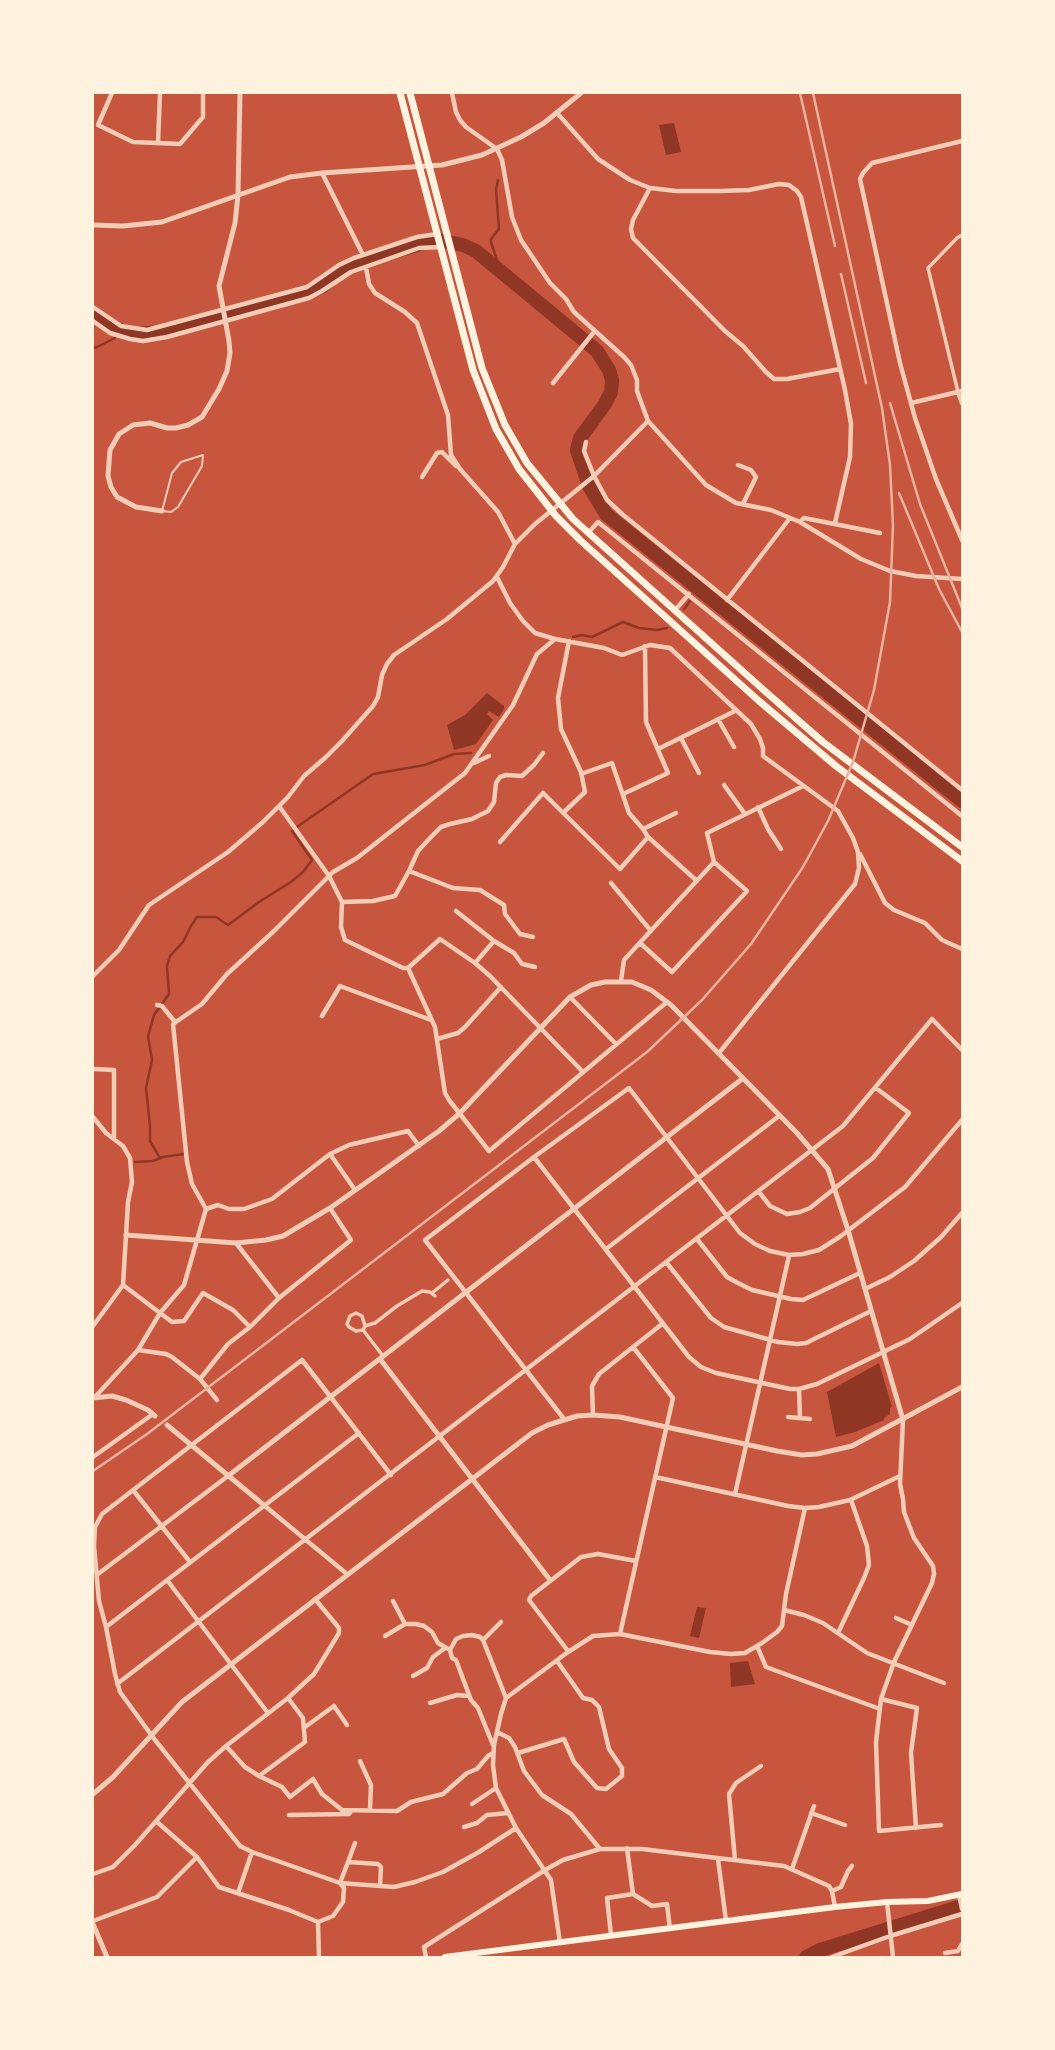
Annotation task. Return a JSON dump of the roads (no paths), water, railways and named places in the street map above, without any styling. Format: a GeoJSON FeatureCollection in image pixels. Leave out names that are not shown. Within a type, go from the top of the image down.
{"type":"FeatureCollection","features":[{"type":"Feature","properties":{"kind":"main road"},"geometry":{"type":"LineString","coordinates":[[400,93],[473,370],[485,406],[508,452],[552,511],[581,541],[816,750],[962,861]]}},
{"type":"Feature","properties":{"kind":"main road"},"geometry":{"type":"LineString","coordinates":[[410,93],[482,368],[494,401],[517,446],[559,505],[823,742],[962,847]]}},
{"type":"Feature","properties":{"kind":"main road"},"geometry":{"type":"LineString","coordinates":[[445,1957],[835,1907],[928,1901],[960,1896]]}},
{"type":"Feature","properties":{"kind":"street"},"geometry":{"type":"LineString","coordinates":[[112,93],[98,125],[133,142],[180,144],[202,117],[203,93]]}},
{"type":"Feature","properties":{"kind":"street"},"geometry":{"type":"LineString","coordinates":[[158,143],[160,93]]}},
{"type":"Feature","properties":{"kind":"street"},"geometry":{"type":"LineString","coordinates":[[162,511],[136,506],[117,497],[108,476],[110,450],[119,434],[133,425],[150,423],[176,428],[202,417],[227,371],[230,353],[219,286],[235,223],[240,93]]}},
{"type":"Feature","properties":{"kind":"street"},"geometry":{"type":"LineString","coordinates":[[452,93],[460,120],[497,149],[505,171],[512,217],[521,240],[550,283],[566,299],[574,312],[631,365],[637,380],[641,406],[648,421],[706,485],[736,503],[790,517],[861,559],[890,571],[962,579]]}},
{"type":"Feature","properties":{"kind":"street"},"geometry":{"type":"LineString","coordinates":[[93,225],[123,226],[162,222],[290,177],[442,165],[482,155],[521,137],[581,93]]}},
{"type":"Feature","properties":{"kind":"street"},"geometry":{"type":"LineString","coordinates":[[557,113],[607,166],[650,188],[721,191],[749,190],[779,184],[797,191],[801,197],[849,408],[851,439],[847,476],[835,523]]}},
{"type":"Feature","properties":{"kind":"street"},"geometry":{"type":"LineString","coordinates":[[962,141],[872,163],[860,179],[911,402],[923,444],[962,540]]}},
{"type":"Feature","properties":{"kind":"street"},"geometry":{"type":"LineString","coordinates":[[322,173],[363,255]]}},
{"type":"Feature","properties":{"kind":"street"},"geometry":{"type":"LineString","coordinates":[[650,188],[633,220],[633,238],[766,372],[774,379],[786,379],[840,369]]}},
{"type":"Feature","properties":{"kind":"street"},"geometry":{"type":"LineString","coordinates":[[962,235],[928,268],[962,403]]}},
{"type":"Feature","properties":{"kind":"street"},"geometry":{"type":"LineString","coordinates":[[93,307],[121,326],[147,330],[307,286],[339,265],[363,255],[416,237],[438,236]]}},
{"type":"Feature","properties":{"kind":"street"},"geometry":{"type":"LineString","coordinates":[[93,321],[110,333],[143,341],[167,337],[309,298],[342,276],[374,263],[419,248],[441,246]]}},
{"type":"Feature","properties":{"kind":"street"},"geometry":{"type":"LineString","coordinates":[[372,254],[374,263]]}},
{"type":"Feature","properties":{"kind":"street"},"geometry":{"type":"LineString","coordinates":[[366,267],[369,284],[375,293],[405,312],[421,330],[448,415],[451,455],[498,512],[515,544]]}},
{"type":"Feature","properties":{"kind":"street"},"geometry":{"type":"LineString","coordinates":[[553,383],[594,332]]}},
{"type":"Feature","properties":{"kind":"street"},"geometry":{"type":"LineString","coordinates":[[911,402],[960,391]]}},
{"type":"Feature","properties":{"kind":"street"},"geometry":{"type":"LineString","coordinates":[[93,976],[119,950],[149,905],[212,864],[263,822],[304,776],[326,757],[373,706],[378,697],[382,675],[394,655],[456,612],[497,577],[515,544],[592,477],[648,421]]}},
{"type":"Feature","properties":{"kind":"street"},"geometry":{"type":"LineString","coordinates":[[586,442],[583,451],[592,477],[607,500],[622,514],[962,790]]}},
{"type":"Feature","properties":{"kind":"street"},"geometry":{"type":"LineString","coordinates":[[422,477],[437,453],[442,452],[460,469]]}},
{"type":"Feature","properties":{"kind":"street"},"geometry":{"type":"LineString","coordinates":[[738,465],[751,470],[755,477],[744,504]]}},
{"type":"Feature","properties":{"kind":"street"},"geometry":{"type":"LineString","coordinates":[[727,600],[790,517]]}},
{"type":"Feature","properties":{"kind":"street"},"geometry":{"type":"LineString","coordinates":[[800,522],[804,518],[880,533]]}},
{"type":"Feature","properties":{"kind":"street"},"geometry":{"type":"LineString","coordinates":[[588,533],[598,522],[962,816]]}},
{"type":"Feature","properties":{"kind":"street"},"geometry":{"type":"LineString","coordinates":[[955,527],[961,522]]}},
{"type":"Feature","properties":{"kind":"street"},"geometry":{"type":"LineString","coordinates":[[497,577],[504,594],[535,633],[622,654],[645,646],[670,648],[751,724],[760,739],[763,756],[838,811],[885,903],[894,910],[925,923],[942,940],[962,949]]}},
{"type":"Feature","properties":{"kind":"street"},"geometry":{"type":"LineString","coordinates":[[675,611],[688,594]]}},
{"type":"Feature","properties":{"kind":"street"},"geometry":{"type":"LineString","coordinates":[[94,1397],[138,1350],[160,1312],[184,1285],[206,1209],[192,1184],[187,1162],[173,1024],[202,1004],[227,974],[329,876],[357,858],[465,773],[513,705],[537,654],[555,639]]}},
{"type":"Feature","properties":{"kind":"street"},"geometry":{"type":"LineString","coordinates":[[564,813],[585,792],[581,774],[561,729],[558,698],[569,641]]}},
{"type":"Feature","properties":{"kind":"street"},"geometry":{"type":"LineString","coordinates":[[623,794],[668,773],[646,723],[645,646]]}},
{"type":"Feature","properties":{"kind":"street"},"geometry":{"type":"LineString","coordinates":[[657,749],[735,711]]}},
{"type":"Feature","properties":{"kind":"street"},"geometry":{"type":"LineString","coordinates":[[718,719],[734,747]]}},
{"type":"Feature","properties":{"kind":"street"},"geometry":{"type":"LineString","coordinates":[[681,737],[699,773]]}},
{"type":"Feature","properties":{"kind":"street"},"geometry":{"type":"LineString","coordinates":[[342,902],[373,901],[395,896],[418,851],[432,835],[442,827],[472,820],[488,811],[494,802],[496,783],[500,778],[506,775],[522,776],[543,753]]}},
{"type":"Feature","properties":{"kind":"street"},"geometry":{"type":"LineString","coordinates":[[473,763],[489,757]]}},
{"type":"Feature","properties":{"kind":"street"},"geometry":{"type":"LineString","coordinates":[[581,774],[612,763],[628,813],[648,837],[697,881]]}},
{"type":"Feature","properties":{"kind":"street"},"geometry":{"type":"LineString","coordinates":[[724,785],[745,814]]}},
{"type":"Feature","properties":{"kind":"street"},"geometry":{"type":"LineString","coordinates":[[640,943],[672,972],[747,891],[715,862],[707,832],[803,786]]}},
{"type":"Feature","properties":{"kind":"street"},"geometry":{"type":"LineString","coordinates":[[500,842],[543,793],[620,869],[648,837]]}},
{"type":"Feature","properties":{"kind":"street"},"geometry":{"type":"LineString","coordinates":[[279,806],[329,876],[342,902],[341,927],[345,940],[408,968],[440,939],[475,963],[501,987],[583,1072]]}},
{"type":"Feature","properties":{"kind":"street"},"geometry":{"type":"LineString","coordinates":[[758,807],[781,849]]}},
{"type":"Feature","properties":{"kind":"street"},"geometry":{"type":"LineString","coordinates":[[643,829],[676,813]]}},
{"type":"Feature","properties":{"kind":"street"},"geometry":{"type":"LineString","coordinates":[[719,1053],[855,884],[859,852]]}},
{"type":"Feature","properties":{"kind":"street"},"geometry":{"type":"LineString","coordinates":[[621,981],[624,960],[715,862]]}},
{"type":"Feature","properties":{"kind":"street"},"geometry":{"type":"LineString","coordinates":[[409,871],[453,888],[480,890],[504,905],[505,914],[520,934],[533,936]]}},
{"type":"Feature","properties":{"kind":"street"},"geometry":{"type":"LineString","coordinates":[[611,883],[651,931]]}},
{"type":"Feature","properties":{"kind":"street"},"geometry":{"type":"LineString","coordinates":[[456,911],[514,953],[522,964],[535,967]]}},
{"type":"Feature","properties":{"kind":"street"},"geometry":{"type":"LineString","coordinates":[[475,963],[494,941]]}},
{"type":"Feature","properties":{"kind":"street"},"geometry":{"type":"LineString","coordinates":[[408,968],[432,1020],[445,1093],[489,1151],[669,1003]]}},
{"type":"Feature","properties":{"kind":"street"},"geometry":{"type":"LineString","coordinates":[[126,1235],[236,1243],[283,1236],[330,1208],[419,1146],[460,1113],[570,997],[590,985],[621,981],[644,986],[669,1003],[812,1151],[828,1169],[835,1188],[903,1420],[900,1484],[904,1512],[914,1538],[933,1566],[934,1574],[933,1583],[894,1662],[881,1699],[876,1742],[879,1831],[941,1825]]}},
{"type":"Feature","properties":{"kind":"street"},"geometry":{"type":"LineString","coordinates":[[322,1016],[340,986],[432,1020]]}},
{"type":"Feature","properties":{"kind":"street"},"geometry":{"type":"LineString","coordinates":[[437,1039],[458,1033],[466,1027],[501,987]]}},
{"type":"Feature","properties":{"kind":"street"},"geometry":{"type":"LineString","coordinates":[[570,997],[616,1044]]}},
{"type":"Feature","properties":{"kind":"street"},"geometry":{"type":"LineString","coordinates":[[159,1005],[175,1022]]}},
{"type":"Feature","properties":{"kind":"street"},"geometry":{"type":"LineString","coordinates":[[117,1684],[843,1126],[932,1019],[962,1050]]}},
{"type":"Feature","properties":{"kind":"street"},"geometry":{"type":"LineString","coordinates":[[93,1069],[114,1070],[114,1139]]}},
{"type":"Feature","properties":{"kind":"street"},"geometry":{"type":"LineString","coordinates":[[97,1575],[743,1079]]}},
{"type":"Feature","properties":{"kind":"street"},"geometry":{"type":"LineString","coordinates":[[564,1419],[425,1240],[534,1157],[629,1088],[740,1233],[754,1244],[770,1251],[789,1255],[803,1254],[819,1250],[905,1187],[962,1120]]}},
{"type":"Feature","properties":{"kind":"street"},"geometry":{"type":"LineString","coordinates":[[759,1192],[770,1206],[787,1214],[800,1212],[810,1208],[873,1158],[909,1113],[876,1088]]}},
{"type":"Feature","properties":{"kind":"street"},"geometry":{"type":"LineString","coordinates":[[606,1249],[779,1116]]}},
{"type":"Feature","properties":{"kind":"street"},"geometry":{"type":"LineString","coordinates":[[93,1117],[106,1133],[123,1146],[130,1158],[132,1182],[128,1202],[123,1285],[93,1326]]}},
{"type":"Feature","properties":{"kind":"street"},"geometry":{"type":"LineString","coordinates":[[206,1209],[218,1205],[229,1209],[243,1209],[272,1199],[330,1154],[349,1145],[408,1130],[419,1146]]}},
{"type":"Feature","properties":{"kind":"street"},"geometry":{"type":"LineString","coordinates":[[330,1154],[355,1190]]}},
{"type":"Feature","properties":{"kind":"street"},"geometry":{"type":"LineString","coordinates":[[534,1157],[689,1357],[701,1367],[716,1373],[799,1389],[817,1384],[924,1330],[962,1303]]}},
{"type":"Feature","properties":{"kind":"street"},"geometry":{"type":"LineString","coordinates":[[200,1379],[228,1344],[250,1327],[279,1298],[351,1240],[330,1208]]}},
{"type":"Feature","properties":{"kind":"street"},"geometry":{"type":"LineString","coordinates":[[865,1289],[914,1261],[941,1237],[962,1213]]}},
{"type":"Feature","properties":{"kind":"street"},"geometry":{"type":"LineString","coordinates":[[697,1239],[727,1277],[752,1290],[780,1296],[803,1300],[860,1273]]}},
{"type":"Feature","properties":{"kind":"street"},"geometry":{"type":"LineString","coordinates":[[236,1243],[279,1298]]}},
{"type":"Feature","properties":{"kind":"street"},"geometry":{"type":"LineString","coordinates":[[735,1494],[789,1255]]}},
{"type":"Feature","properties":{"kind":"street"},"geometry":{"type":"LineString","coordinates":[[666,1262],[711,1318],[724,1326],[771,1339],[797,1345],[806,1343],[871,1311]]}},
{"type":"Feature","properties":{"kind":"street"},"geometry":{"type":"LineString","coordinates":[[448,1280],[433,1295],[422,1291],[364,1328],[356,1331],[347,1324],[350,1316],[360,1314],[364,1328],[381,1358],[550,1580]]}},
{"type":"Feature","properties":{"kind":"street"},"geometry":{"type":"LineString","coordinates":[[123,1285],[172,1322],[184,1321],[203,1293],[233,1310],[250,1327]]}},
{"type":"Feature","properties":{"kind":"street"},"geometry":{"type":"LineString","coordinates":[[593,1415],[592,1386],[600,1374],[662,1324]]}},
{"type":"Feature","properties":{"kind":"street"},"geometry":{"type":"LineString","coordinates":[[620,1634],[673,1398],[633,1346]]}},
{"type":"Feature","properties":{"kind":"street"},"geometry":{"type":"LineString","coordinates":[[138,1350],[172,1357],[200,1379],[217,1400]]}},
{"type":"Feature","properties":{"kind":"street"},"geometry":{"type":"LineString","coordinates":[[391,1475],[302,1360],[102,1514],[94,1526],[96,1600],[106,1627],[117,1684],[151,1735],[240,1846],[252,1852],[340,1883],[394,1887],[443,1872],[516,1828]]}},
{"type":"Feature","properties":{"kind":"street"},"geometry":{"type":"LineString","coordinates":[[93,1794],[113,1777],[181,1702],[532,1433],[564,1419],[593,1415],[620,1417],[802,1455],[852,1446],[962,1387]]}},
{"type":"Feature","properties":{"kind":"street"},"geometry":{"type":"LineString","coordinates":[[799,1389],[800,1418]]}},
{"type":"Feature","properties":{"kind":"street"},"geometry":{"type":"LineString","coordinates":[[93,1457],[154,1415],[126,1400],[112,1396],[94,1397]]}},
{"type":"Feature","properties":{"kind":"street"},"geometry":{"type":"LineString","coordinates":[[788,1417],[810,1419]]}},
{"type":"Feature","properties":{"kind":"street"},"geometry":{"type":"LineString","coordinates":[[167,1425],[347,1574]]}},
{"type":"Feature","properties":{"kind":"street"},"geometry":{"type":"LineString","coordinates":[[106,1627],[359,1433]]}},
{"type":"Feature","properties":{"kind":"street"},"geometry":{"type":"LineString","coordinates":[[655,1477],[805,1508],[850,1500],[901,1475]]}},
{"type":"Feature","properties":{"kind":"street"},"geometry":{"type":"LineString","coordinates":[[133,1490],[190,1562]]}},
{"type":"Feature","properties":{"kind":"street"},"geometry":{"type":"LineString","coordinates":[[838,1633],[869,1565],[867,1546],[850,1500]]}},
{"type":"Feature","properties":{"kind":"street"},"geometry":{"type":"LineString","coordinates":[[560,1943],[551,1880],[516,1828],[496,1788],[493,1753],[500,1714],[506,1698],[593,1636],[620,1634],[710,1652],[745,1653],[757,1646],[782,1626],[786,1594],[805,1508]]}},
{"type":"Feature","properties":{"kind":"street"},"geometry":{"type":"LineString","coordinates":[[568,1652],[529,1600],[580,1557],[605,1554],[636,1561]]}},
{"type":"Feature","properties":{"kind":"street"},"geometry":{"type":"LineString","coordinates":[[167,1580],[269,1713]]}},
{"type":"Feature","properties":{"kind":"street"},"geometry":{"type":"LineString","coordinates":[[93,1874],[113,1867],[226,1745],[288,1698],[314,1674],[339,1628],[315,1599]]}},
{"type":"Feature","properties":{"kind":"street"},"geometry":{"type":"LineString","coordinates":[[393,1601],[405,1624]]}},
{"type":"Feature","properties":{"kind":"street"},"geometry":{"type":"LineString","coordinates":[[784,1610],[804,1615],[838,1633],[867,1653],[944,1683]]}},
{"type":"Feature","properties":{"kind":"street"},"geometry":{"type":"LineString","coordinates":[[896,1618],[912,1625]]}},
{"type":"Feature","properties":{"kind":"street"},"geometry":{"type":"LineString","coordinates":[[483,1640],[501,1622]]}},
{"type":"Feature","properties":{"kind":"street"},"geometry":{"type":"LineString","coordinates":[[384,1636],[405,1624],[424,1626],[432,1632],[438,1643],[456,1660],[469,1696],[478,1708],[494,1745]]}},
{"type":"Feature","properties":{"kind":"street"},"geometry":{"type":"LineString","coordinates":[[413,1676],[427,1668],[433,1657],[447,1649],[456,1639],[472,1635],[483,1640],[506,1698]]}},
{"type":"Feature","properties":{"kind":"street"},"geometry":{"type":"LineString","coordinates":[[757,1646],[766,1667],[880,1709]]}},
{"type":"Feature","properties":{"kind":"street"},"geometry":{"type":"LineString","coordinates":[[518,1753],[564,1739],[574,1762],[597,1788],[606,1789],[622,1776],[622,1768],[609,1749],[599,1706],[592,1700],[583,1698],[557,1661]]}},
{"type":"Feature","properties":{"kind":"street"},"geometry":{"type":"LineString","coordinates":[[430,1703],[457,1695],[469,1696]]}},
{"type":"Feature","properties":{"kind":"street"},"geometry":{"type":"LineString","coordinates":[[259,1776],[305,1742],[303,1718],[288,1698]]}},
{"type":"Feature","properties":{"kind":"street"},"geometry":{"type":"LineString","coordinates":[[881,1699],[917,1708],[911,1753],[916,1828]]}},
{"type":"Feature","properties":{"kind":"street"},"geometry":{"type":"LineString","coordinates":[[305,1727],[334,1706],[347,1725]]}},
{"type":"Feature","properties":{"kind":"street"},"geometry":{"type":"LineString","coordinates":[[498,1732],[509,1738],[524,1771],[542,1795],[571,1814],[600,1849]]}},
{"type":"Feature","properties":{"kind":"street"},"geometry":{"type":"LineString","coordinates":[[226,1745],[245,1767],[282,1787],[289,1797],[313,1779],[322,1794],[342,1810],[352,1811],[397,1811],[411,1802],[443,1794],[457,1780],[477,1769],[493,1753]]}},
{"type":"Feature","properties":{"kind":"street"},"geometry":{"type":"LineString","coordinates":[[360,1760],[371,1785],[370,1809]]}},
{"type":"Feature","properties":{"kind":"street"},"geometry":{"type":"LineString","coordinates":[[735,1860],[729,1794],[736,1783],[761,1766]]}},
{"type":"Feature","properties":{"kind":"street"},"geometry":{"type":"LineString","coordinates":[[472,1804],[496,1788]]}},
{"type":"Feature","properties":{"kind":"street"},"geometry":{"type":"LineString","coordinates":[[792,1869],[814,1806]]}},
{"type":"Feature","properties":{"kind":"street"},"geometry":{"type":"LineString","coordinates":[[289,1815],[349,1814],[352,1811]]}},
{"type":"Feature","properties":{"kind":"street"},"geometry":{"type":"LineString","coordinates":[[464,1827],[477,1823],[487,1815],[508,1813]]}},
{"type":"Feature","properties":{"kind":"street"},"geometry":{"type":"LineString","coordinates":[[811,1813],[845,1825]]}},
{"type":"Feature","properties":{"kind":"street"},"geometry":{"type":"LineString","coordinates":[[156,1821],[197,1857],[219,1887],[318,1922],[333,1916],[343,1902],[344,1888],[340,1883]]}},
{"type":"Feature","properties":{"kind":"street"},"geometry":{"type":"LineString","coordinates":[[340,1883],[355,1843]]}},
{"type":"Feature","properties":{"kind":"street"},"geometry":{"type":"LineString","coordinates":[[627,1848],[633,1894]]}},
{"type":"Feature","properties":{"kind":"street"},"geometry":{"type":"LineString","coordinates":[[426,1957],[424,1947],[545,1870],[563,1860],[600,1849],[627,1848],[772,1864],[792,1869],[829,1886],[835,1907]]}},
{"type":"Feature","properties":{"kind":"street"},"geometry":{"type":"LineString","coordinates":[[238,1893],[252,1852]]}},
{"type":"Feature","properties":{"kind":"street"},"geometry":{"type":"LineString","coordinates":[[107,1957],[93,1923],[157,1897],[197,1857]]}},
{"type":"Feature","properties":{"kind":"street"},"geometry":{"type":"LineString","coordinates":[[718,1859],[726,1921]]}},
{"type":"Feature","properties":{"kind":"street"},"geometry":{"type":"LineString","coordinates":[[348,1862],[378,1864],[381,1867],[380,1885]]}},
{"type":"Feature","properties":{"kind":"street"},"geometry":{"type":"LineString","coordinates":[[832,1891],[841,1887],[852,1866]]}},
{"type":"Feature","properties":{"kind":"street"},"geometry":{"type":"LineString","coordinates":[[612,1936],[607,1898],[633,1894],[652,1906],[667,1904],[670,1929]]}},
{"type":"Feature","properties":{"kind":"street"},"geometry":{"type":"LineString","coordinates":[[960,1896],[962,1909]]}},
{"type":"Feature","properties":{"kind":"street"},"geometry":{"type":"LineString","coordinates":[[887,1902],[893,1957]]}},
{"type":"Feature","properties":{"kind":"street"},"geometry":{"type":"LineString","coordinates":[[832,1957],[890,1932],[962,1914]]}},
{"type":"Feature","properties":{"kind":"street"},"geometry":{"type":"LineString","coordinates":[[318,1922],[319,1957]]}},
{"type":"Feature","properties":{"kind":"street"},"geometry":{"type":"LineString","coordinates":[[945,1953],[958,1951],[962,1944]]}},
{"type":"Feature","properties":{"kind":"lane"},"geometry":{"type":"LineString","coordinates":[[202,455],[202,466],[178,507],[171,512],[162,511],[172,473],[181,462],[202,455]]}},
{"type":"Feature","properties":{"kind":"waterway"},"geometry":{"type":"LineString","coordinates":[[498,180],[496,190],[499,229],[491,242],[500,270]]}},
{"type":"Feature","properties":{"kind":"waterway"},"geometry":{"type":"LineString","coordinates":[[93,314],[109,326],[130,334],[166,332],[305,294],[323,286],[353,264],[427,242],[443,241],[476,251],[597,351],[609,370],[611,392],[580,438],[577,450],[589,486],[606,514],[962,801]]}},
{"type":"Feature","properties":{"kind":"waterway"},"geometry":{"type":"LineString","coordinates":[[93,346],[95,348],[115,338]]}},
{"type":"Feature","properties":{"kind":"waterway"},"geometry":{"type":"LineString","coordinates":[[696,594],[699,591]]}},
{"type":"Feature","properties":{"kind":"waterway"},"geometry":{"type":"LineString","coordinates":[[684,609],[690,601]]}},
{"type":"Feature","properties":{"kind":"waterway"},"geometry":{"type":"LineString","coordinates":[[573,637],[592,637],[623,622],[639,628],[667,628]]}},
{"type":"Feature","properties":{"kind":"waterway"},"geometry":{"type":"LineString","coordinates":[[297,827],[373,774],[425,765],[454,754],[471,753]]}},
{"type":"Feature","properties":{"kind":"waterway"},"geometry":{"type":"LineString","coordinates":[[160,1158],[150,1141],[146,1088],[152,1060],[148,1036],[154,1015],[169,994],[167,966],[170,956],[183,942],[197,917],[216,917],[228,925],[303,872],[312,860],[292,831],[294,830]]}},
{"type":"Feature","properties":{"kind":"waterway"},"geometry":{"type":"LineString","coordinates":[[135,1162],[184,1154]]}},
{"type":"Feature","properties":{"kind":"waterway"},"geometry":{"type":"LineString","coordinates":[[806,1957],[820,1950],[962,1906]]}},
{"type":"Feature","properties":{"kind":"railway"},"geometry":{"type":"LineString","coordinates":[[800,93],[835,246]]}},
{"type":"Feature","properties":{"kind":"railway"},"geometry":{"type":"LineString","coordinates":[[93,1471],[147,1434],[647,1052],[702,1000],[751,944],[803,867],[828,821],[853,762],[874,690],[890,602],[893,525],[890,465],[882,408],[813,93]]}},
{"type":"Feature","properties":{"kind":"railway"},"geometry":{"type":"LineString","coordinates":[[841,274],[866,383]]}},
{"type":"Feature","properties":{"kind":"railway"},"geometry":{"type":"LineString","coordinates":[[890,403],[920,504],[962,608]]}},
{"type":"Feature","properties":{"kind":"railway"},"geometry":{"type":"LineString","coordinates":[[899,493],[939,589],[962,632]]}}]}
